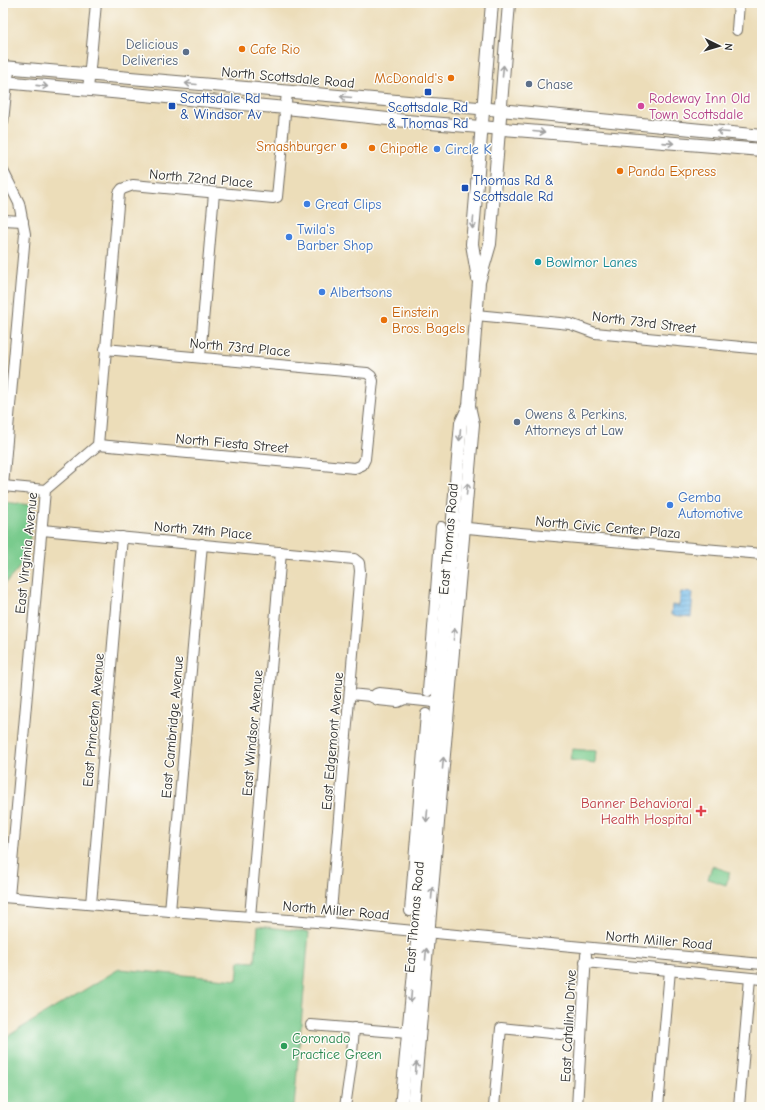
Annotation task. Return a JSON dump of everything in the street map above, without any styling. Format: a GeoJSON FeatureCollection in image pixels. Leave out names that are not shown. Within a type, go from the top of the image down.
{"type":"FeatureCollection","features":[{"type":"Feature","properties":{"kind":"main road","name":"East Thomas Road"},"geometry":{"type":"LineString","coordinates":[[479,282],[472,244],[492,3]]}},
{"type":"Feature","properties":{"kind":"main road","name":"East Thomas Road"},"geometry":{"type":"LineString","coordinates":[[440,673],[461,423],[469,406],[479,282],[490,244],[509,3]]}},
{"type":"Feature","properties":{"kind":"main road","name":"North Scottsdale Road"},"geometry":{"type":"LineString","coordinates":[[6,67],[501,110],[762,136]]}},
{"type":"Feature","properties":{"kind":"main road"},"geometry":{"type":"LineString","coordinates":[[5,82],[286,108],[500,130],[514,129],[762,150]]}},
{"type":"Feature","properties":{"kind":"main road"},"geometry":{"type":"LineString","coordinates":[[326,113],[328,96]]}},
{"type":"Feature","properties":{"kind":"main road","name":"East Thomas Road"},"geometry":{"type":"LineString","coordinates":[[401,1107],[408,1033],[423,931],[418,865],[435,730],[442,703],[440,673],[442,579],[452,527]]}},
{"type":"Feature","properties":{"kind":"main road","name":"East Thomas Road"},"geometry":{"type":"LineString","coordinates":[[413,1107],[435,730]]}},
{"type":"Feature","properties":{"kind":"street"},"geometry":{"type":"LineString","coordinates":[[88,90],[96,3]]}},
{"type":"Feature","properties":{"kind":"street"},"geometry":{"type":"LineString","coordinates":[[737,30],[739,3]]}},
{"type":"Feature","properties":{"kind":"street"},"geometry":{"type":"LineString","coordinates":[[3,122],[6,67]]}},
{"type":"Feature","properties":{"kind":"street"},"geometry":{"type":"LineString","coordinates":[[286,108],[287,92]]}},
{"type":"Feature","properties":{"kind":"street","name":"North 72nd Place"},"geometry":{"type":"LineString","coordinates":[[105,349],[118,199],[122,189],[127,186],[133,186],[274,198],[277,197],[286,108]]}},
{"type":"Feature","properties":{"kind":"street"},"geometry":{"type":"LineString","coordinates":[[3,170],[19,203],[25,234],[3,486],[44,490]]}},
{"type":"Feature","properties":{"kind":"street"},"geometry":{"type":"LineString","coordinates":[[200,357],[214,193]]}},
{"type":"Feature","properties":{"kind":"street"},"geometry":{"type":"LineString","coordinates":[[3,220],[23,221]]}},
{"type":"Feature","properties":{"kind":"street","name":"North 73rd Street"},"geometry":{"type":"LineString","coordinates":[[476,315],[570,324],[596,333],[762,349]]}},
{"type":"Feature","properties":{"kind":"street"},"geometry":{"type":"LineString","coordinates":[[98,445],[105,349]]}},
{"type":"Feature","properties":{"kind":"street","name":"North 73rd Place"},"geometry":{"type":"LineString","coordinates":[[105,349],[367,373],[371,376],[373,382],[365,459],[362,465]]}},
{"type":"Feature","properties":{"kind":"street","name":"North Fiesta Street"},"geometry":{"type":"LineString","coordinates":[[98,445],[355,468],[362,465]]}},
{"type":"Feature","properties":{"kind":"street","name":"East Virginia Avenue"},"geometry":{"type":"LineString","coordinates":[[6,897],[42,530],[44,490],[98,445]]}},
{"type":"Feature","properties":{"kind":"street","name":"North Civic Center Plaza"},"geometry":{"type":"LineString","coordinates":[[452,527],[762,554]]}},
{"type":"Feature","properties":{"kind":"street","name":"North 74th Place"},"geometry":{"type":"LineString","coordinates":[[42,530],[354,559],[359,563]]}},
{"type":"Feature","properties":{"kind":"street","name":"East Princeton Avenue"},"geometry":{"type":"LineString","coordinates":[[91,904],[122,537]]}},
{"type":"Feature","properties":{"kind":"street","name":"East Cambridge Avenue"},"geometry":{"type":"LineString","coordinates":[[170,911],[202,544]]}},
{"type":"Feature","properties":{"kind":"street","name":"East Windsor Avenue"},"geometry":{"type":"LineString","coordinates":[[250,917],[281,552]]}},
{"type":"Feature","properties":{"kind":"street","name":"East Edgemont Avenue"},"geometry":{"type":"LineString","coordinates":[[330,923],[360,571],[359,563]]}},
{"type":"Feature","properties":{"kind":"street","name":"East Thomas Road"},"geometry":{"type":"LineString","coordinates":[[428,691],[440,673]]}},
{"type":"Feature","properties":{"kind":"street"},"geometry":{"type":"LineString","coordinates":[[350,694],[370,696],[378,700],[398,702],[405,699],[442,703]]}},
{"type":"Feature","properties":{"kind":"street","name":"East Thomas Road"},"geometry":{"type":"LineString","coordinates":[[426,714],[435,730]]}},
{"type":"Feature","properties":{"kind":"street","name":"East Thomas Road"},"geometry":{"type":"LineString","coordinates":[[410,911],[418,865]]}},
{"type":"Feature","properties":{"kind":"street","name":"North Miller Road"},"geometry":{"type":"LineString","coordinates":[[6,897],[423,931],[762,964]]}},
{"type":"Feature","properties":{"kind":"street","name":"East Catalina Drive"},"geometry":{"type":"LineString","coordinates":[[577,1107],[586,947]]}},
{"type":"Feature","properties":{"kind":"street","name":"North Miller Road"},"geometry":{"type":"LineString","coordinates":[[585,962],[762,979]]}},
{"type":"Feature","properties":{"kind":"street"},"geometry":{"type":"LineString","coordinates":[[658,1107],[670,970]]}},
{"type":"Feature","properties":{"kind":"street"},"geometry":{"type":"LineString","coordinates":[[739,1107],[750,978]]}},
{"type":"Feature","properties":{"kind":"street"},"geometry":{"type":"LineString","coordinates":[[311,1024],[408,1033]]}},
{"type":"Feature","properties":{"kind":"street"},"geometry":{"type":"LineString","coordinates":[[345,1107],[351,1066],[354,1028]]}},
{"type":"Feature","properties":{"kind":"street"},"geometry":{"type":"LineString","coordinates":[[494,1107],[501,1028],[580,1036]]}},
{"type":"Feature","properties":{"kind":"green space"},"geometry":{"type":"Polygon","coordinates":[[[3,502],[31,505],[31,533],[27,550],[20,566],[3,585],[3,502]]]}},
{"type":"Feature","properties":{"kind":"green space"},"geometry":{"type":"Polygon","coordinates":[[[572,749],[596,751],[595,763],[570,760],[572,749]]]}},
{"type":"Feature","properties":{"kind":"green space"},"geometry":{"type":"Polygon","coordinates":[[[712,866],[730,872],[726,885],[708,879],[712,866]]]}},
{"type":"Feature","properties":{"kind":"green space"},"geometry":{"type":"Polygon","coordinates":[[[258,926],[309,932],[294,1107],[3,1107],[3,1039],[119,969],[237,980],[239,961],[255,962],[258,926]]]}},
{"type":"Feature","properties":{"kind":"water"},"geometry":{"type":"Polygon","coordinates":[[[681,592],[693,593],[691,617],[671,615],[672,605],[679,606],[681,592]]]}},
{"type":"Feature","properties":{"kind":"place","name":"Cafe Rio"},"geometry":{"type":"Point","coordinates":[242,49]}},
{"type":"Feature","properties":{"kind":"place","name":"Delicious Deliveries"},"geometry":{"type":"Point","coordinates":[186,52]}},
{"type":"Feature","properties":{"kind":"place","name":"McDonald's"},"geometry":{"type":"Point","coordinates":[451,78]}},
{"type":"Feature","properties":{"kind":"place","name":"Chase"},"geometry":{"type":"Point","coordinates":[529,84]}},
{"type":"Feature","properties":{"kind":"place","name":"Scottsdale Rd & Thomas Rd"},"geometry":{"type":"Point","coordinates":[428,92]}},
{"type":"Feature","properties":{"kind":"place","name":"Scottsdale Rd & Windsor Av"},"geometry":{"type":"Point","coordinates":[172,106]}},
{"type":"Feature","properties":{"kind":"place","name":"Rodeway Inn Old Town Scottsdale"},"geometry":{"type":"Point","coordinates":[641,106]}},
{"type":"Feature","properties":{"kind":"place","name":"Smashburger"},"geometry":{"type":"Point","coordinates":[344,146]}},
{"type":"Feature","properties":{"kind":"place","name":"Chipotle"},"geometry":{"type":"Point","coordinates":[372,148]}},
{"type":"Feature","properties":{"kind":"place","name":"Circle K"},"geometry":{"type":"Point","coordinates":[437,149]}},
{"type":"Feature","properties":{"kind":"place","name":"Panda Express"},"geometry":{"type":"Point","coordinates":[620,171]}},
{"type":"Feature","properties":{"kind":"place","name":"Thomas Rd & Scottsdale Rd"},"geometry":{"type":"Point","coordinates":[465,188]}},
{"type":"Feature","properties":{"kind":"place","name":"Great Clips"},"geometry":{"type":"Point","coordinates":[307,204]}},
{"type":"Feature","properties":{"kind":"place","name":"Twila's Barber Shop"},"geometry":{"type":"Point","coordinates":[289,237]}},
{"type":"Feature","properties":{"kind":"place","name":"Bowlmor Lanes"},"geometry":{"type":"Point","coordinates":[538,262]}},
{"type":"Feature","properties":{"kind":"place","name":"Albertsons"},"geometry":{"type":"Point","coordinates":[322,292]}},
{"type":"Feature","properties":{"kind":"place","name":"Einstein Bros. Bagels"},"geometry":{"type":"Point","coordinates":[384,320]}},
{"type":"Feature","properties":{"kind":"place","name":"Owens & Perkins, Attorneys at Law"},"geometry":{"type":"Point","coordinates":[517,422]}},
{"type":"Feature","properties":{"kind":"place","name":"Gemba Automotive"},"geometry":{"type":"Point","coordinates":[670,505]}},
{"type":"Feature","properties":{"kind":"place","name":"Banner Behavioral Health Hospital"},"geometry":{"type":"Point","coordinates":[701,811]}},
{"type":"Feature","properties":{"kind":"place","name":"Coronado Practice Green"},"geometry":{"type":"Point","coordinates":[284,1046]}}]}
